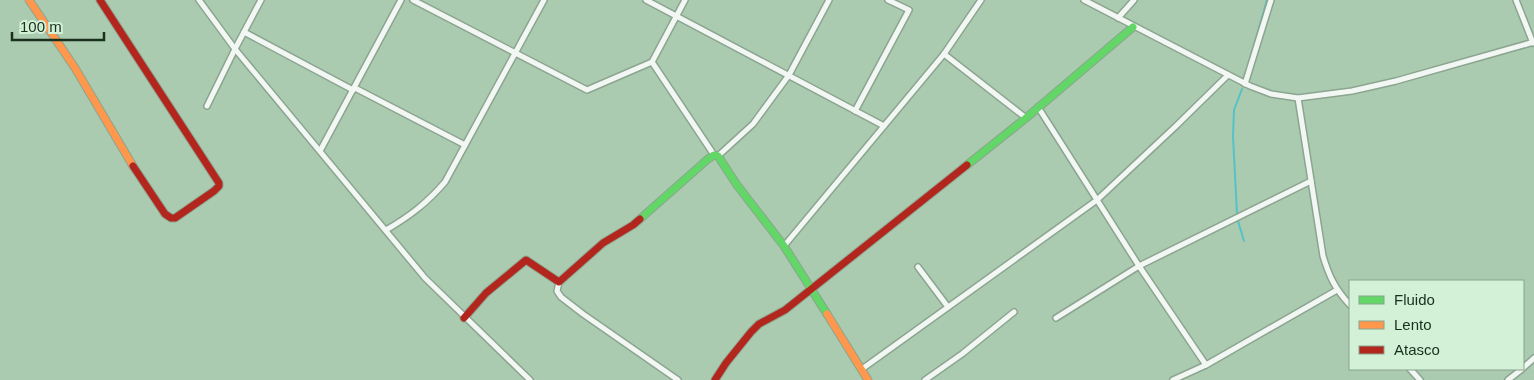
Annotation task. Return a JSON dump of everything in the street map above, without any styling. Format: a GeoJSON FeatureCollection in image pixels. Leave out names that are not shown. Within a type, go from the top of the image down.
{"type":"FeatureCollection","features":[{"type":"Feature","properties":{"kind":"street"},"geometry":{"type":"LineString","coordinates":[[29,0],[75,68],[127,156],[165,214],[175,218],[214,191],[219,186],[219,183],[100,0]]}},
{"type":"Feature","properties":{"kind":"street"},"geometry":{"type":"LineString","coordinates":[[198,0],[235,49],[424,278],[530,380]]}},
{"type":"Feature","properties":{"kind":"street"},"geometry":{"type":"LineString","coordinates":[[207,106],[262,0]]}},
{"type":"Feature","properties":{"kind":"street"},"geometry":{"type":"LineString","coordinates":[[320,151],[402,0]]}},
{"type":"Feature","properties":{"kind":"street"},"geometry":{"type":"LineString","coordinates":[[413,0],[587,90],[652,62],[685,0]]}},
{"type":"Feature","properties":{"kind":"street"},"geometry":{"type":"LineString","coordinates":[[386,230],[412,214],[431,199],[445,182],[544,0]]}},
{"type":"Feature","properties":{"kind":"street"},"geometry":{"type":"LineString","coordinates":[[646,0],[884,126]]}},
{"type":"Feature","properties":{"kind":"street"},"geometry":{"type":"LineString","coordinates":[[678,380],[561,297],[557,290],[559,282],[603,243],[633,224],[657,205],[708,159],[716,156],[752,124],[788,75],[829,0]]}},
{"type":"Feature","properties":{"kind":"street"},"geometry":{"type":"LineString","coordinates":[[855,111],[909,10],[888,0]]}},
{"type":"Feature","properties":{"kind":"street"},"geometry":{"type":"LineString","coordinates":[[784,246],[944,54],[981,0]]}},
{"type":"Feature","properties":{"kind":"street"},"geometry":{"type":"LineString","coordinates":[[1084,0],[1246,84],[1272,94],[1298,98],[1352,91],[1396,81],[1533,42],[1516,0]]}},
{"type":"Feature","properties":{"kind":"street"},"geometry":{"type":"LineString","coordinates":[[1118,18],[1134,0]]}},
{"type":"Feature","properties":{"kind":"street"},"geometry":{"type":"LineString","coordinates":[[1246,84],[1272,0]]}},
{"type":"Feature","properties":{"kind":"street"},"geometry":{"type":"LineString","coordinates":[[715,380],[726,363],[755,328],[785,310],[811,290],[876,236],[1026,118],[1133,27]]}},
{"type":"Feature","properties":{"kind":"street"},"geometry":{"type":"LineString","coordinates":[[244,32],[465,145]]}},
{"type":"Feature","properties":{"kind":"street"},"geometry":{"type":"LineString","coordinates":[[944,54],[1026,118]]}},
{"type":"Feature","properties":{"kind":"street"},"geometry":{"type":"LineString","coordinates":[[652,62],[716,156],[784,246],[868,380]]}},
{"type":"Feature","properties":{"kind":"street"},"geometry":{"type":"LineString","coordinates":[[862,369],[1097,200],[1228,75]]}},
{"type":"Feature","properties":{"kind":"street"},"geometry":{"type":"LineString","coordinates":[[1298,98],[1323,256],[1330,277],[1337,290],[1349,304]]}},
{"type":"Feature","properties":{"kind":"street"},"geometry":{"type":"LineString","coordinates":[[1038,107],[1139,266],[1206,364]]}},
{"type":"Feature","properties":{"kind":"street"},"geometry":{"type":"LineString","coordinates":[[1056,318],[1139,266],[1310,180]]}},
{"type":"Feature","properties":{"kind":"street"},"geometry":{"type":"LineString","coordinates":[[464,318],[486,293],[526,260],[559,282]]}},
{"type":"Feature","properties":{"kind":"street"},"geometry":{"type":"LineString","coordinates":[[918,267],[948,307]]}},
{"type":"Feature","properties":{"kind":"street"},"geometry":{"type":"LineString","coordinates":[[1173,380],[1206,364],[1337,290]]}},
{"type":"Feature","properties":{"kind":"street"},"geometry":{"type":"LineString","coordinates":[[925,380],[962,354],[1014,312]]}},
{"type":"Feature","properties":{"kind":"street"},"geometry":{"type":"LineString","coordinates":[[1524,366],[1534,358]]}},
{"type":"Feature","properties":{"kind":"street"},"geometry":{"type":"LineString","coordinates":[[1411,370],[1420,380]]}},
{"type":"Feature","properties":{"kind":"street"},"geometry":{"type":"LineString","coordinates":[[1508,380],[1520,370]]}},
{"type":"Feature","properties":{"kind":"waterway"},"geometry":{"type":"LineString","coordinates":[[1247,70],[1267,0]]}},
{"type":"Feature","properties":{"kind":"waterway"},"geometry":{"type":"LineString","coordinates":[[1237,214],[1233,136],[1234,110],[1242,89]]}},
{"type":"Feature","properties":{"kind":"waterway"},"geometry":{"type":"LineString","coordinates":[[1238,221],[1244,241]]}},
{"type":"Feature","properties":{"kind":"traffic: fast"},"geometry":{"type":"LineString","coordinates":[[967,165],[1026,118],[1133,27]]}},
{"type":"Feature","properties":{"kind":"traffic: fast"},"geometry":{"type":"LineString","coordinates":[[640,219],[708,159],[714,155],[718,156],[737,185],[784,246],[827,314]]}},
{"type":"Feature","properties":{"kind":"traffic: slow"},"geometry":{"type":"LineString","coordinates":[[29,0],[75,68],[133,166]]}},
{"type":"Feature","properties":{"kind":"traffic: slow"},"geometry":{"type":"LineString","coordinates":[[827,314],[868,380]]}},
{"type":"Feature","properties":{"kind":"traffic: jam"},"geometry":{"type":"LineString","coordinates":[[100,0],[219,183],[219,186],[175,218],[171,218],[165,214],[133,166]]}},
{"type":"Feature","properties":{"kind":"traffic: jam"},"geometry":{"type":"LineString","coordinates":[[715,380],[726,363],[759,324],[785,310],[967,165]]}},
{"type":"Feature","properties":{"kind":"traffic: jam"},"geometry":{"type":"LineString","coordinates":[[464,318],[486,293],[526,260],[559,282],[603,243],[640,219]]}}]}
